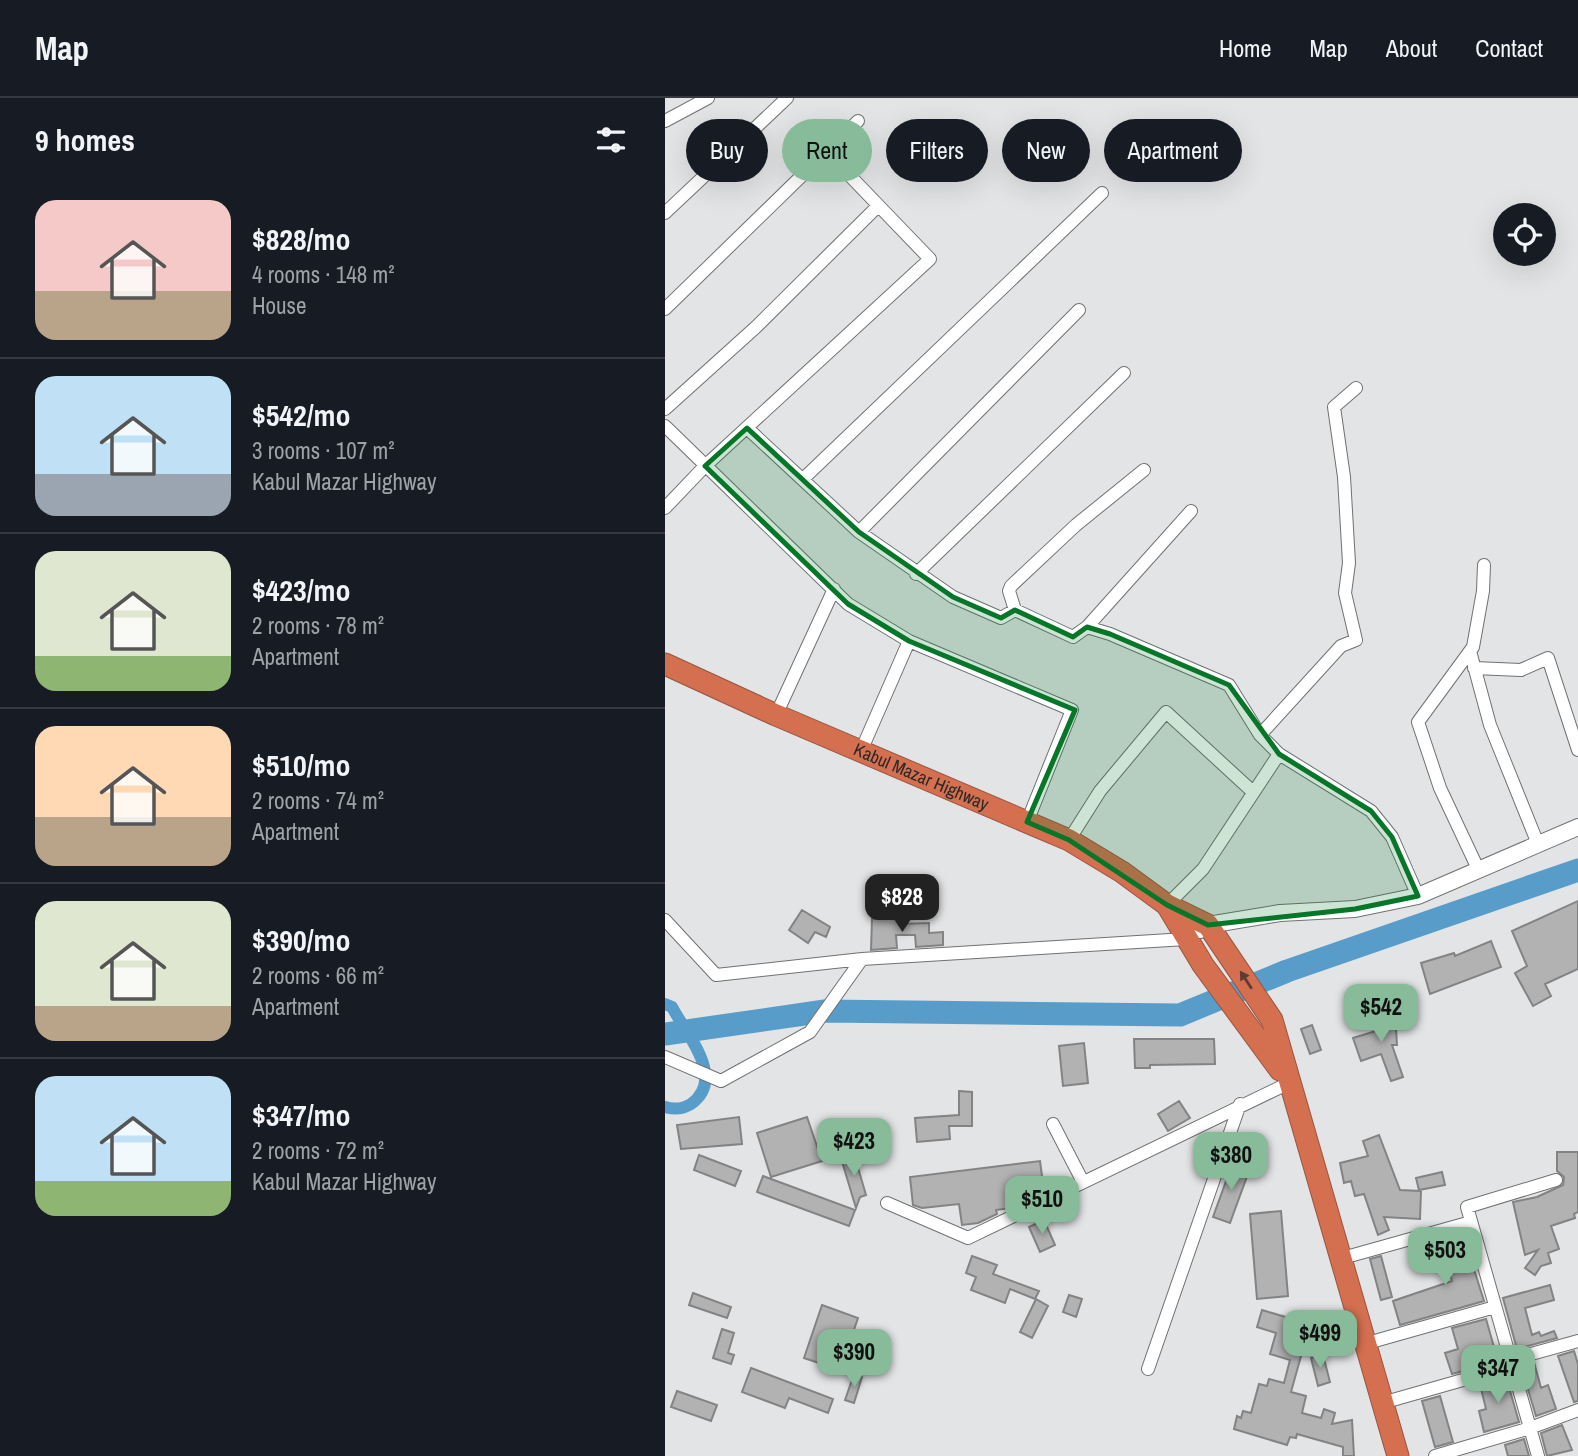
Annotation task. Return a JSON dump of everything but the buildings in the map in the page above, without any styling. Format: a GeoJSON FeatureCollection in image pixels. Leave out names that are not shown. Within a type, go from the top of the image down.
{"type":"FeatureCollection","features":[{"type":"Feature","properties":{"kind":"highway","name":"Kabul Mazar Highway"},"geometry":{"type":"LineString","coordinates":[[665,664],[776,715],[1069,840],[1122,872],[1167,905],[1214,932],[1272,1020],[1398,1456]]}},
{"type":"Feature","properties":{"kind":"highway","name":"Kabul Mazar Highway"},"geometry":{"type":"LineString","coordinates":[[1167,905],[1203,965],[1289,1083]]}},
{"type":"Feature","properties":{"kind":"street"},"geometry":{"type":"LineString","coordinates":[[665,121],[708,98]]}},
{"type":"Feature","properties":{"kind":"street"},"geometry":{"type":"LineString","coordinates":[[665,213],[787,98]]}},
{"type":"Feature","properties":{"kind":"street"},"geometry":{"type":"LineString","coordinates":[[665,309],[796,182]]}},
{"type":"Feature","properties":{"kind":"street"},"geometry":{"type":"LineString","coordinates":[[665,508],[705,466],[929,260],[930,256],[854,182]]}},
{"type":"Feature","properties":{"kind":"street"},"geometry":{"type":"LineString","coordinates":[[803,479],[1102,193]]}},
{"type":"Feature","properties":{"kind":"street"},"geometry":{"type":"LineString","coordinates":[[665,409],[756,327],[877,207]]}},
{"type":"Feature","properties":{"kind":"street"},"geometry":{"type":"LineString","coordinates":[[859,532],[1079,310]]}},
{"type":"Feature","properties":{"kind":"street"},"geometry":{"type":"LineString","coordinates":[[916,574],[1124,373]]}},
{"type":"Feature","properties":{"kind":"street"},"geometry":{"type":"LineString","coordinates":[[1260,735],[1341,646],[1356,640],[1345,593],[1349,551],[1344,477],[1334,407],[1356,388]]}},
{"type":"Feature","properties":{"kind":"street"},"geometry":{"type":"LineString","coordinates":[[665,426],[848,604],[909,641],[1072,710],[1072,717],[1027,822]]}},
{"type":"Feature","properties":{"kind":"street"},"geometry":{"type":"LineString","coordinates":[[747,428],[859,532],[916,574],[953,597],[1001,618],[1015,610]]}},
{"type":"Feature","properties":{"kind":"street"},"geometry":{"type":"LineString","coordinates":[[1143,470],[1076,525],[1011,586],[1009,592],[1015,610],[1073,637],[1087,627],[1191,511]]}},
{"type":"Feature","properties":{"kind":"street"},"geometry":{"type":"LineString","coordinates":[[1479,871],[1440,788],[1418,722],[1470,651],[1483,591],[1484,565]]}},
{"type":"Feature","properties":{"kind":"street"},"geometry":{"type":"LineString","coordinates":[[776,715],[834,589]]}},
{"type":"Feature","properties":{"kind":"street"},"geometry":{"type":"LineString","coordinates":[[1087,627],[1110,634],[1229,685],[1260,735],[1279,754],[1371,811],[1392,836],[1418,896]]}},
{"type":"Feature","properties":{"kind":"street"},"geometry":{"type":"LineString","coordinates":[[861,751],[909,641]]}},
{"type":"Feature","properties":{"kind":"street"},"geometry":{"type":"LineString","coordinates":[[1470,651],[1490,724],[1538,844]]}},
{"type":"Feature","properties":{"kind":"street"},"geometry":{"type":"LineString","coordinates":[[1474,668],[1521,670],[1548,658],[1578,750]]}},
{"type":"Feature","properties":{"kind":"street"},"geometry":{"type":"LineString","coordinates":[[1069,840],[1100,791],[1166,712],[1253,792]]}},
{"type":"Feature","properties":{"kind":"street"},"geometry":{"type":"LineString","coordinates":[[1167,905],[1203,869],[1279,754]]}},
{"type":"Feature","properties":{"kind":"street"},"geometry":{"type":"LineString","coordinates":[[665,920],[716,975],[862,959],[1186,939],[1280,913],[1355,909],[1418,896],[1578,827]]}},
{"type":"Feature","properties":{"kind":"street"},"geometry":{"type":"LineString","coordinates":[[665,1057],[721,1081],[810,1032],[862,959]]}},
{"type":"Feature","properties":{"kind":"street"},"geometry":{"type":"LineString","coordinates":[[887,1203],[968,1238],[1240,1104],[1289,1083]]}},
{"type":"Feature","properties":{"kind":"street"},"geometry":{"type":"LineString","coordinates":[[1148,1369],[1240,1104]]}},
{"type":"Feature","properties":{"kind":"street"},"geometry":{"type":"LineString","coordinates":[[1053,1124],[1083,1182]]}},
{"type":"Feature","properties":{"kind":"street"},"geometry":{"type":"LineString","coordinates":[[1538,1456],[1468,1204],[1556,1180]]}},
{"type":"Feature","properties":{"kind":"street"},"geometry":{"type":"LineString","coordinates":[[1339,1259],[1471,1222]]}},
{"type":"Feature","properties":{"kind":"street"},"geometry":{"type":"LineString","coordinates":[[1364,1344],[1495,1307]]}},
{"type":"Feature","properties":{"kind":"street"},"geometry":{"type":"LineString","coordinates":[[1382,1403],[1578,1341]]}},
{"type":"Feature","properties":{"kind":"street"},"geometry":{"type":"LineString","coordinates":[[1435,1456],[1530,1428],[1578,1410]]}},
{"type":"Feature","properties":{"kind":"highlighted area"},"geometry":{"type":"Polygon","coordinates":[[[747,428],[859,532],[953,597],[1001,618],[1015,610],[1073,637],[1087,627],[1110,634],[1229,685],[1279,754],[1371,811],[1392,837],[1418,896],[1355,909],[1208,925],[1167,905],[1069,840],[1027,822],[1075,710],[909,641],[848,604],[705,466],[747,428]]]}},
{"type":"Feature","properties":{"kind":"waterway"},"geometry":{"type":"LineString","coordinates":[[665,1034],[825,1011],[1180,1015],[1287,971],[1578,870]]}},
{"type":"Feature","properties":{"kind":"waterway"},"geometry":{"type":"LineString","coordinates":[[665,1004],[672,1007],[694,1043],[705,1069],[705,1082],[701,1093],[691,1104],[679,1108],[665,1107]]}}]}
